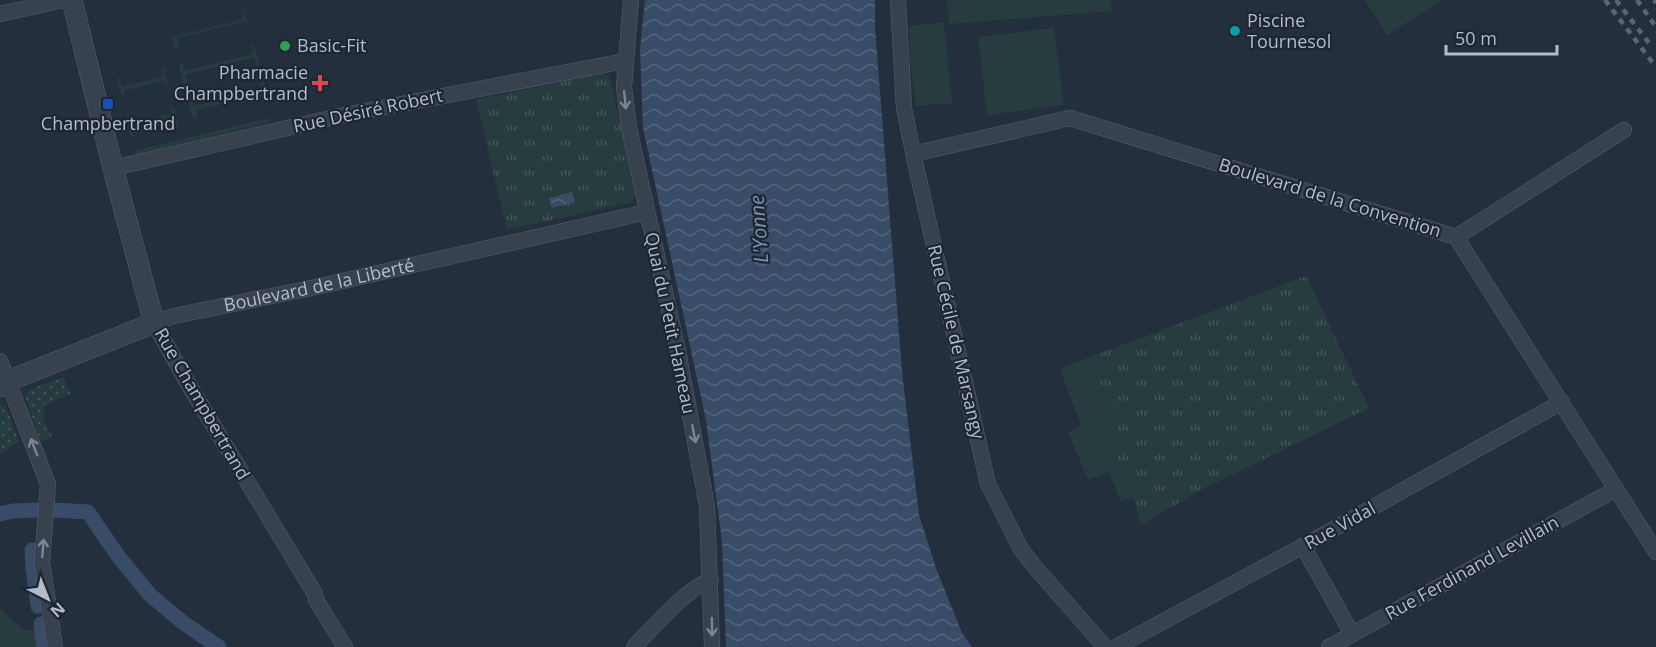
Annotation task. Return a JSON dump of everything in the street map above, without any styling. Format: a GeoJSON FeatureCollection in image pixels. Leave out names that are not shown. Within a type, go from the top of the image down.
{"type":"FeatureCollection","features":[{"type":"Feature","properties":{"kind":"street"},"geometry":{"type":"LineString","coordinates":[[0,14],[63,0]]}},
{"type":"Feature","properties":{"kind":"street","name":"Rue Champbertrand"},"geometry":{"type":"LineString","coordinates":[[72,0],[154,322],[345,647]]}},
{"type":"Feature","properties":{"kind":"street","name":"Quai du Petit Hameau"},"geometry":{"type":"LineString","coordinates":[[631,0],[624,87],[628,128],[678,351],[707,506],[712,647]]}},
{"type":"Feature","properties":{"kind":"street","name":"Rue Cécile de Marsangy"},"geometry":{"type":"LineString","coordinates":[[898,0],[904,108],[988,484],[1022,549],[1034,566],[1105,647]]}},
{"type":"Feature","properties":{"kind":"street","name":"Rue Désiré Robert"},"geometry":{"type":"LineString","coordinates":[[113,168],[355,113],[626,61]]}},
{"type":"Feature","properties":{"kind":"street","name":"Boulevard de la Convention"},"geometry":{"type":"LineString","coordinates":[[913,154],[1070,118],[1456,237],[1656,552]]}},
{"type":"Feature","properties":{"kind":"street"},"geometry":{"type":"LineString","coordinates":[[1456,237],[1624,130]]}},
{"type":"Feature","properties":{"kind":"street","name":"Boulevard de la Liberté"},"geometry":{"type":"LineString","coordinates":[[4,384],[154,322],[174,316],[647,212]]}},
{"type":"Feature","properties":{"kind":"street"},"geometry":{"type":"LineString","coordinates":[[0,361],[4,384],[48,484],[42,562],[55,647]]}},
{"type":"Feature","properties":{"kind":"street","name":"Rue Vidal"},"geometry":{"type":"LineString","coordinates":[[1116,647],[1562,402]]}},
{"type":"Feature","properties":{"kind":"street","name":"Rue Ferdinand Levillain"},"geometry":{"type":"LineString","coordinates":[[1329,647],[1616,489]]}},
{"type":"Feature","properties":{"kind":"street"},"geometry":{"type":"LineString","coordinates":[[1303,546],[1352,634]]}},
{"type":"Feature","properties":{"kind":"street"},"geometry":{"type":"LineString","coordinates":[[634,647],[680,600],[700,584],[711,580]]}},
{"type":"Feature","properties":{"kind":"green space"},"geometry":{"type":"Polygon","coordinates":[[[947,0],[1111,0],[1112,11],[949,24],[947,0]]]}},
{"type":"Feature","properties":{"kind":"green space"},"geometry":{"type":"Polygon","coordinates":[[[1365,0],[1442,0],[1387,35],[1365,0]]]}},
{"type":"Feature","properties":{"kind":"green space"},"geometry":{"type":"Polygon","coordinates":[[[242,8],[249,30],[245,21],[177,38],[179,50],[174,48],[173,37],[244,19],[242,8]]]}},
{"type":"Feature","properties":{"kind":"green space"},"geometry":{"type":"Polygon","coordinates":[[[944,22],[952,103],[916,106],[909,26],[944,22]]]}},
{"type":"Feature","properties":{"kind":"green space"},"geometry":{"type":"Polygon","coordinates":[[[1054,28],[1064,105],[987,115],[978,37],[1054,28]]]}},
{"type":"Feature","properties":{"kind":"green space"},"geometry":{"type":"Polygon","coordinates":[[[251,43],[255,48],[259,64],[257,67],[254,57],[186,75],[187,85],[183,83],[180,61],[185,71],[253,54],[251,43]]]}},
{"type":"Feature","properties":{"kind":"green space"},"geometry":{"type":"Polygon","coordinates":[[[164,68],[168,89],[163,80],[124,91],[125,97],[122,98],[117,78],[119,77],[122,87],[163,77],[161,69],[164,68]]]}},
{"type":"Feature","properties":{"kind":"green space"},"geometry":{"type":"Polygon","coordinates":[[[604,73],[610,78],[636,195],[632,202],[507,230],[476,100],[604,73]]]}},
{"type":"Feature","properties":{"kind":"green space"},"geometry":{"type":"Polygon","coordinates":[[[260,78],[267,89],[267,103],[263,92],[196,110],[197,120],[193,118],[188,100],[191,98],[194,106],[262,89],[260,78]]]}},
{"type":"Feature","properties":{"kind":"green space"},"geometry":{"type":"Polygon","coordinates":[[[170,105],[174,107],[178,124],[176,127],[173,117],[131,127],[134,138],[130,135],[126,118],[128,114],[131,124],[172,113],[170,105]]]}},
{"type":"Feature","properties":{"kind":"green space"},"geometry":{"type":"Polygon","coordinates":[[[268,118],[270,122],[136,155],[134,151],[268,118]]]}},
{"type":"Feature","properties":{"kind":"green space"},"geometry":{"type":"Polygon","coordinates":[[[1306,276],[1369,408],[1201,490],[1141,525],[1133,497],[1107,435],[1118,430],[1090,357],[1306,276]]]}},
{"type":"Feature","properties":{"kind":"green space"},"geometry":{"type":"Polygon","coordinates":[[[1090,357],[1118,430],[1107,435],[1133,497],[1120,501],[1109,472],[1088,480],[1068,432],[1081,425],[1060,369],[1090,357]]]}},
{"type":"Feature","properties":{"kind":"green space"},"geometry":{"type":"Polygon","coordinates":[[[63,377],[71,394],[43,406],[45,413],[43,419],[52,436],[41,442],[25,396],[29,390],[63,377]]]}},
{"type":"Feature","properties":{"kind":"green space"},"geometry":{"type":"Polygon","coordinates":[[[0,405],[6,407],[19,441],[0,455],[0,405]]]}},
{"type":"Feature","properties":{"kind":"green space"},"geometry":{"type":"Polygon","coordinates":[[[0,608],[25,631],[36,629],[39,647],[0,647],[0,608]]]}},
{"type":"Feature","properties":{"kind":"water","name":"L'Yonne"},"geometry":{"type":"Polygon","coordinates":[[[645,0],[875,0],[875,28],[902,371],[919,515],[937,571],[962,633],[972,647],[726,647],[722,541],[706,420],[643,128],[640,49],[645,0]]]}},
{"type":"Feature","properties":{"kind":"water"},"geometry":{"type":"Polygon","coordinates":[[[572,192],[575,202],[552,208],[549,198],[572,192]]]}},
{"type":"Feature","properties":{"kind":"waterway"},"geometry":{"type":"LineString","coordinates":[[0,514],[36,510]]}},
{"type":"Feature","properties":{"kind":"waterway"},"geometry":{"type":"LineString","coordinates":[[54,510],[88,512],[118,556],[150,595],[185,624],[219,647]]}},
{"type":"Feature","properties":{"kind":"waterway"},"geometry":{"type":"LineString","coordinates":[[32,550],[38,606]]}},
{"type":"Feature","properties":{"kind":"waterway"},"geometry":{"type":"LineString","coordinates":[[41,624],[44,647]]}},
{"type":"Feature","properties":{"kind":"railway"},"geometry":{"type":"LineString","coordinates":[[1605,0],[1656,67]]}},
{"type":"Feature","properties":{"kind":"railway"},"geometry":{"type":"LineString","coordinates":[[1616,0],[1649,43]]}},
{"type":"Feature","properties":{"kind":"railway"},"geometry":{"type":"LineString","coordinates":[[1637,0],[1656,27]]}},
{"type":"Feature","properties":{"kind":"place","name":"Piscine Tournesol"},"geometry":{"type":"Point","coordinates":[1235,31]}},
{"type":"Feature","properties":{"kind":"place","name":"Basic-Fit"},"geometry":{"type":"Point","coordinates":[285,46]}},
{"type":"Feature","properties":{"kind":"place","name":"Pharmacie Champbertrand"},"geometry":{"type":"Point","coordinates":[320,83]}},
{"type":"Feature","properties":{"kind":"place","name":"Champbertrand"},"geometry":{"type":"Point","coordinates":[108,104]}}]}
